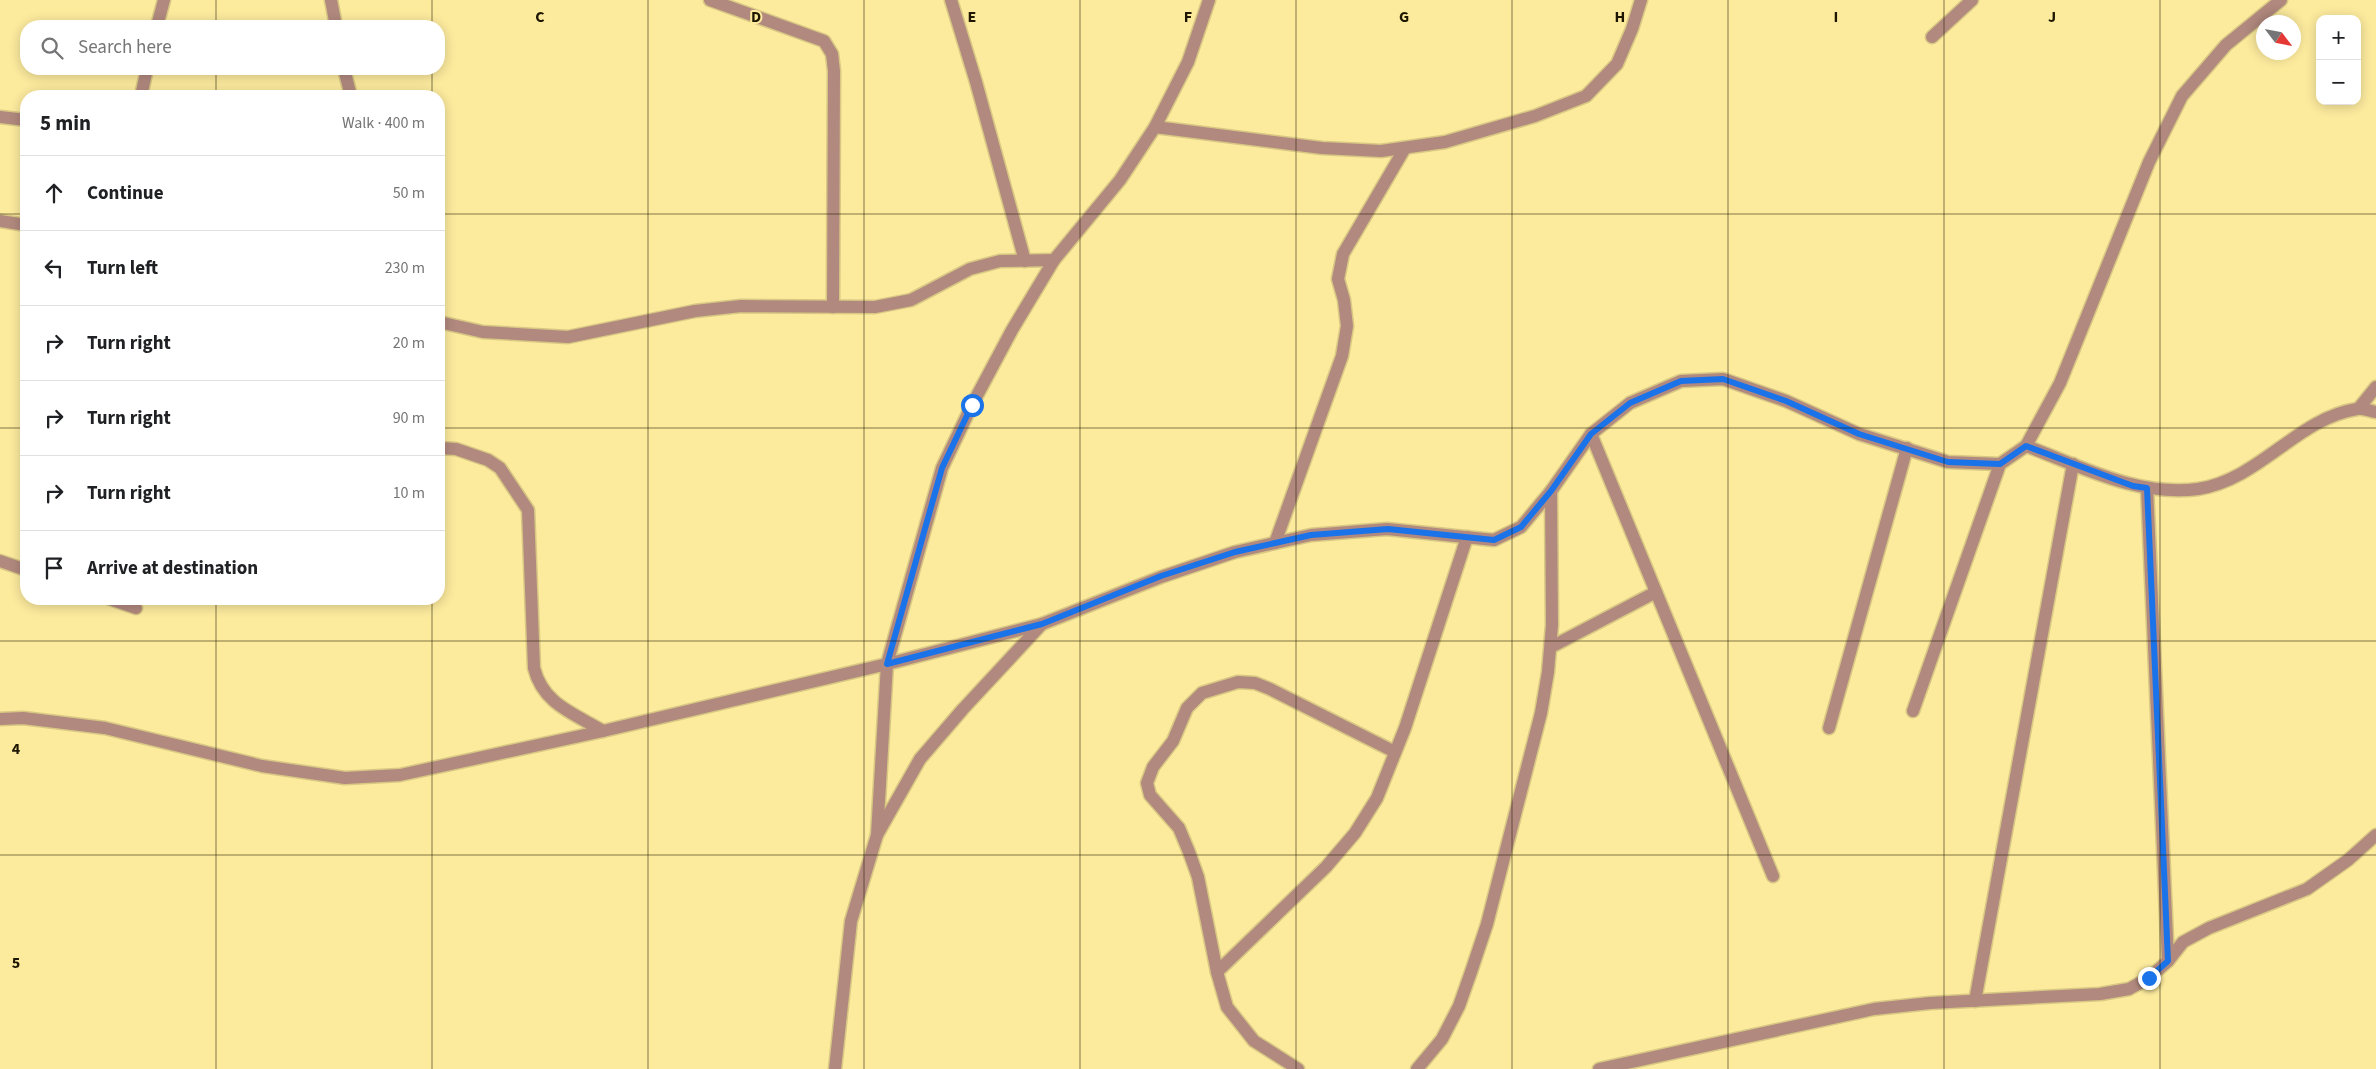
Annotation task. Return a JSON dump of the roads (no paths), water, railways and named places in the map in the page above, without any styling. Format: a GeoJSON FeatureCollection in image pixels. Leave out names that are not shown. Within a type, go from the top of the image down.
{"type":"FeatureCollection","features":[{"type":"Feature","properties":{"kind":"street"},"geometry":{"type":"LineString","coordinates":[[159,20],[164,0]]}},
{"type":"Feature","properties":{"kind":"street"},"geometry":{"type":"LineString","coordinates":[[331,0],[335,20]]}},
{"type":"Feature","properties":{"kind":"street"},"geometry":{"type":"LineString","coordinates":[[710,0],[824,41],[832,54],[834,71],[834,307]]}},
{"type":"Feature","properties":{"kind":"street"},"geometry":{"type":"LineString","coordinates":[[951,0],[976,82],[1025,261]]}},
{"type":"Feature","properties":{"kind":"street"},"geometry":{"type":"LineString","coordinates":[[877,835],[887,664],[942,468],[972,405],[1012,330],[1054,260],[1120,180],[1155,126],[1188,62],[1209,0]]}},
{"type":"Feature","properties":{"kind":"street"},"geometry":{"type":"LineString","coordinates":[[1155,126],[1322,148],[1381,151],[1444,142],[1535,116],[1586,96],[1617,64],[1632,29],[1641,0]]}},
{"type":"Feature","properties":{"kind":"street"},"geometry":{"type":"LineString","coordinates":[[1932,37],[1972,0]]}},
{"type":"Feature","properties":{"kind":"street"},"geometry":{"type":"LineString","coordinates":[[1913,712],[2000,464],[2026,446],[2060,383],[2149,162],[2182,96],[2226,45],[2281,0]]}},
{"type":"Feature","properties":{"kind":"street"},"geometry":{"type":"LineString","coordinates":[[142,90],[146,75]]}},
{"type":"Feature","properties":{"kind":"street"},"geometry":{"type":"LineString","coordinates":[[346,75],[349,90]]}},
{"type":"Feature","properties":{"kind":"street"},"geometry":{"type":"LineString","coordinates":[[0,117],[20,119]]}},
{"type":"Feature","properties":{"kind":"street"},"geometry":{"type":"LineString","coordinates":[[1275,543],[1342,356],[1347,326],[1344,300],[1338,279],[1343,254],[1406,148]]}},
{"type":"Feature","properties":{"kind":"street"},"geometry":{"type":"LineString","coordinates":[[0,221],[20,224]]}},
{"type":"Feature","properties":{"kind":"street"},"geometry":{"type":"LineString","coordinates":[[445,323],[483,332],[568,337],[695,311],[741,306],[875,308],[911,300],[970,269],[1000,261],[1054,260]]}},
{"type":"Feature","properties":{"kind":"street"},"geometry":{"type":"LineString","coordinates":[[0,720],[23,718],[105,728],[262,766],[345,778],[400,775],[603,731],[887,664],[1042,624],[1161,576],[1235,552],[1311,535],[1388,529],[1494,540],[1521,527],[1551,491],[1591,434],[1630,403],[1681,381],[1723,379],[1786,401],[1859,434],[1948,462],[2000,464]]}},
{"type":"Feature","properties":{"kind":"street"},"geometry":{"type":"LineString","coordinates":[[2359,408],[2376,387]]}},
{"type":"Feature","properties":{"kind":"street"},"geometry":{"type":"LineString","coordinates":[[2026,446],[2133,486],[2165,490],[2200,488],[2236,476],[2325,419],[2359,408],[2376,412]]}},
{"type":"Feature","properties":{"kind":"street"},"geometry":{"type":"LineString","coordinates":[[1591,434],[1773,876]]}},
{"type":"Feature","properties":{"kind":"street"},"geometry":{"type":"LineString","coordinates":[[445,448],[456,449],[488,460],[500,468],[528,510],[534,668],[538,683],[547,696],[603,731]]}},
{"type":"Feature","properties":{"kind":"street"},"geometry":{"type":"LineString","coordinates":[[1829,728],[1907,448]]}},
{"type":"Feature","properties":{"kind":"street"},"geometry":{"type":"LineString","coordinates":[[1975,1001],[2073,464]]}},
{"type":"Feature","properties":{"kind":"street"},"geometry":{"type":"LineString","coordinates":[[2147,488],[2168,961]]}},
{"type":"Feature","properties":{"kind":"street"},"geometry":{"type":"LineString","coordinates":[[1417,1069],[1442,1039],[1459,1006],[1487,924],[1541,713],[1550,647],[1553,590],[1551,491]]}},
{"type":"Feature","properties":{"kind":"street"},"geometry":{"type":"LineString","coordinates":[[1217,972],[1326,867],[1356,833],[1377,798],[1395,752],[1467,538]]}},
{"type":"Feature","properties":{"kind":"street"},"geometry":{"type":"LineString","coordinates":[[0,561],[20,568]]}},
{"type":"Feature","properties":{"kind":"street"},"geometry":{"type":"LineString","coordinates":[[1550,647],[1656,592]]}},
{"type":"Feature","properties":{"kind":"street"},"geometry":{"type":"LineString","coordinates":[[127,605],[136,608]]}},
{"type":"Feature","properties":{"kind":"street"},"geometry":{"type":"LineString","coordinates":[[835,1069],[851,921],[877,835],[920,759],[963,709],[1042,624]]}},
{"type":"Feature","properties":{"kind":"street"},"geometry":{"type":"LineString","coordinates":[[1298,1069],[1254,1041],[1227,1007],[1217,972],[1198,877],[1179,828],[1150,795],[1147,783],[1153,767],[1173,741],[1187,708],[1202,694],[1218,687],[1238,682],[1255,683],[1395,752]]}},
{"type":"Feature","properties":{"kind":"street"},"geometry":{"type":"LineString","coordinates":[[1599,1069],[1874,1009],[2100,994],[2129,989],[2149,978],[2168,961],[2183,942],[2209,928],[2307,889],[2348,860],[2376,835]]}}]}
